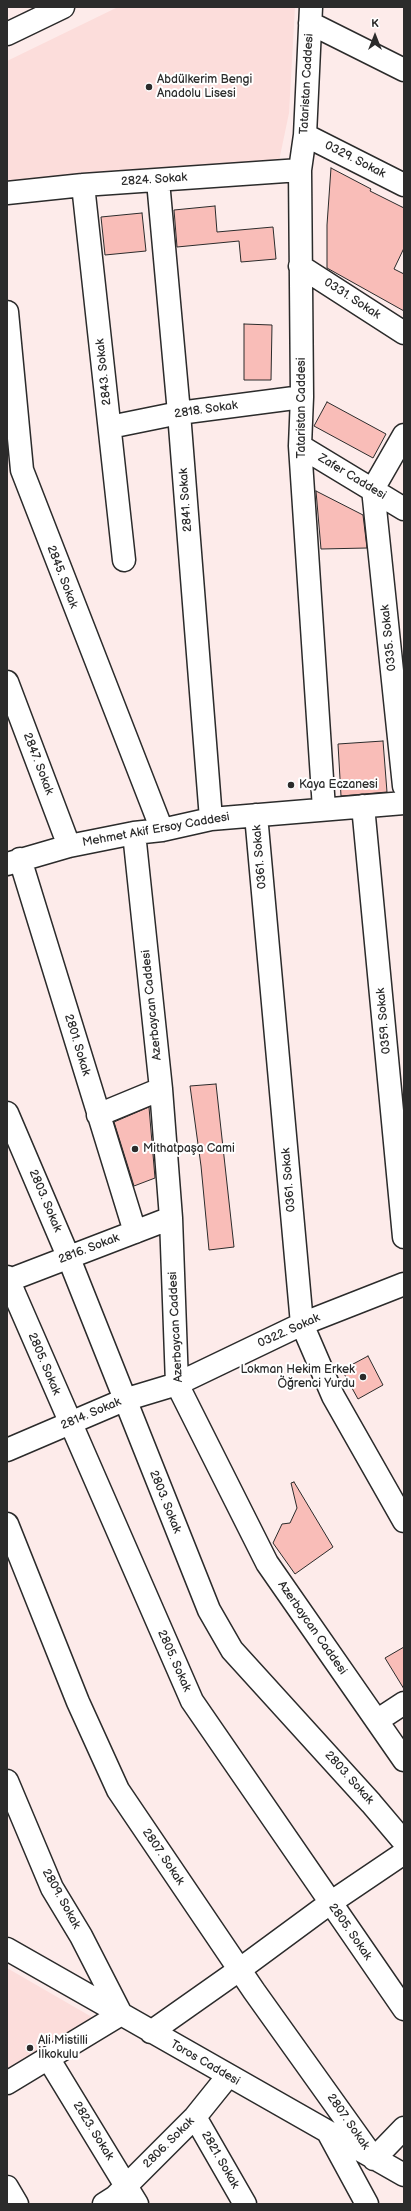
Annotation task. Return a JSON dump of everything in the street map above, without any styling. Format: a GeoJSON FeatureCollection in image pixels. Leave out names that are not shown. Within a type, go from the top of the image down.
{"type":"FeatureCollection","features":[{"type":"Feature","properties":{"kind":"street"},"geometry":{"type":"LineString","coordinates":[[7,34],[63,7]]}},
{"type":"Feature","properties":{"kind":"street"},"geometry":{"type":"LineString","coordinates":[[311,15],[404,70]]}},
{"type":"Feature","properties":{"kind":"street","name":"Tataristan Caddesi"},"geometry":{"type":"LineString","coordinates":[[311,15],[305,136],[300,170],[302,397],[300,446],[324,809]]}},
{"type":"Feature","properties":{"kind":"street","name":"0329. Sokak"},"geometry":{"type":"LineString","coordinates":[[305,136],[404,185]]}},
{"type":"Feature","properties":{"kind":"street","name":"2824. Sokak"},"geometry":{"type":"LineString","coordinates":[[7,193],[84,185],[300,170]]}},
{"type":"Feature","properties":{"kind":"street","name":"2841. Sokak"},"geometry":{"type":"LineString","coordinates":[[158,181],[180,413],[211,819]]}},
{"type":"Feature","properties":{"kind":"street","name":"2843. Sokak"},"geometry":{"type":"LineString","coordinates":[[84,185],[124,560]]}},
{"type":"Feature","properties":{"kind":"street","name":"0331. Sokak"},"geometry":{"type":"LineString","coordinates":[[300,266],[404,333]]}},
{"type":"Feature","properties":{"kind":"street","name":"2845. Sokak"},"geometry":{"type":"LineString","coordinates":[[7,312],[22,470],[162,830]]}},
{"type":"Feature","properties":{"kind":"street","name":"2818. Sokak"},"geometry":{"type":"LineString","coordinates":[[110,427],[180,413],[302,397]]}},
{"type":"Feature","properties":{"kind":"street"},"geometry":{"type":"LineString","coordinates":[[374,489],[404,435]]}},
{"type":"Feature","properties":{"kind":"street","name":"Zafer Caddesi"},"geometry":{"type":"LineString","coordinates":[[300,446],[374,489],[404,509]]}},
{"type":"Feature","properties":{"kind":"street","name":"0335. Sokak"},"geometry":{"type":"LineString","coordinates":[[374,489],[404,786]]}},
{"type":"Feature","properties":{"kind":"street","name":"2847. Sokak"},"geometry":{"type":"LineString","coordinates":[[7,682],[69,846]]}},
{"type":"Feature","properties":{"kind":"street","name":"Mehmet Akif Ersoy Caddesi"},"geometry":{"type":"LineString","coordinates":[[14,861],[69,846],[134,833],[162,830],[211,819],[404,803]]}},
{"type":"Feature","properties":{"kind":"street","name":"0359. Sokak"},"geometry":{"type":"LineString","coordinates":[[363,806],[404,1237]]}},
{"type":"Feature","properties":{"kind":"street","name":"0361. Sokak"},"geometry":{"type":"LineString","coordinates":[[256,815],[302,1324],[333,1396],[404,1521]]}},
{"type":"Feature","properties":{"kind":"street","name":"Azerbaycan Caddesi"},"geometry":{"type":"LineString","coordinates":[[134,833],[161,1090],[171,1218],[177,1384],[266,1563],[378,1720],[404,1760]]}},
{"type":"Feature","properties":{"kind":"street","name":"2801. Sokak"},"geometry":{"type":"LineString","coordinates":[[14,861],[135,1232]]}},
{"type":"Feature","properties":{"kind":"street"},"geometry":{"type":"LineString","coordinates":[[98,1115],[161,1090]]}},
{"type":"Feature","properties":{"kind":"street","name":"2803. Sokak"},"geometry":{"type":"LineString","coordinates":[[7,1113],[68,1256],[124,1400],[209,1610],[232,1650],[371,1803],[404,1842]]}},
{"type":"Feature","properties":{"kind":"street","name":"2816. Sokak"},"geometry":{"type":"LineString","coordinates":[[7,1280],[171,1218]]}},
{"type":"Feature","properties":{"kind":"street","name":"2805. Sokak"},"geometry":{"type":"LineString","coordinates":[[7,1280],[192,1701],[404,2009]]}},
{"type":"Feature","properties":{"kind":"street","name":"0322. Sokak"},"geometry":{"type":"LineString","coordinates":[[177,1384],[302,1324],[404,1284]]}},
{"type":"Feature","properties":{"kind":"street","name":"2814. Sokak"},"geometry":{"type":"LineString","coordinates":[[7,1450],[124,1400],[177,1384]]}},
{"type":"Feature","properties":{"kind":"street","name":"2807. Sokak"},"geometry":{"type":"LineString","coordinates":[[7,1524],[78,1702],[118,1790],[239,1970],[374,2159]]}},
{"type":"Feature","properties":{"kind":"street"},"geometry":{"type":"LineString","coordinates":[[378,1720],[404,1703]]}},
{"type":"Feature","properties":{"kind":"street","name":"2809. Sokak"},"geometry":{"type":"LineString","coordinates":[[7,1781],[52,1888],[81,1936],[121,2014]]}},
{"type":"Feature","properties":{"kind":"street"},"geometry":{"type":"LineString","coordinates":[[151,2032],[330,1903],[404,1853]]}},
{"type":"Feature","properties":{"kind":"street","name":"Toros Caddesi"},"geometry":{"type":"LineString","coordinates":[[7,1949],[329,2134],[404,2175]]}},
{"type":"Feature","properties":{"kind":"street"},"geometry":{"type":"LineString","coordinates":[[7,2083],[121,2014]]}},
{"type":"Feature","properties":{"kind":"street","name":"2823. Sokak"},"geometry":{"type":"LineString","coordinates":[[48,2058],[137,2204]]}},
{"type":"Feature","properties":{"kind":"street","name":"2806. Sokak"},"geometry":{"type":"LineString","coordinates":[[104,2204],[126,2185],[195,2117],[228,2076]]}},
{"type":"Feature","properties":{"kind":"street","name":"2821. Sokak"},"geometry":{"type":"LineString","coordinates":[[195,2117],[245,2204]]}},
{"type":"Feature","properties":{"kind":"street"},"geometry":{"type":"LineString","coordinates":[[374,2159],[404,2128]]}},
{"type":"Feature","properties":{"kind":"street"},"geometry":{"type":"LineString","coordinates":[[329,2134],[367,2204]]}},
{"type":"Feature","properties":{"kind":"street"},"geometry":{"type":"LineString","coordinates":[[7,2187],[17,2204]]}},
{"type":"Feature","properties":{"kind":"shaded area","name":"Abdülkerim Bengi Anadolu Lisesi"},"geometry":{"type":"Polygon","coordinates":[[[118,7],[295,7],[289,113],[279,161],[7,184],[7,61],[118,7]]]}},
{"type":"Feature","properties":{"kind":"shaded area","name":"Ali Mistilli İlkokulu"},"geometry":{"type":"Polygon","coordinates":[[[7,1968],[97,2020],[7,2075],[7,1968]]]}},
{"type":"Feature","properties":{"kind":"building"},"geometry":{"type":"Polygon","coordinates":[[[331,168],[371,189],[370,191],[404,208],[404,248],[394,269],[404,274],[404,311],[327,268],[327,225],[331,168]]]}},
{"type":"Feature","properties":{"kind":"building"},"geometry":{"type":"Polygon","coordinates":[[[215,206],[217,232],[273,227],[276,259],[241,262],[239,241],[177,247],[174,210],[215,206]]]}},
{"type":"Feature","properties":{"kind":"building"},"geometry":{"type":"Polygon","coordinates":[[[142,213],[146,251],[105,255],[101,217],[142,213]]]}},
{"type":"Feature","properties":{"kind":"building"},"geometry":{"type":"Polygon","coordinates":[[[244,324],[272,325],[271,380],[244,380],[244,324]]]}},
{"type":"Feature","properties":{"kind":"building"},"geometry":{"type":"Polygon","coordinates":[[[327,402],[386,434],[373,458],[314,426],[327,402]]]}},
{"type":"Feature","properties":{"kind":"building"},"geometry":{"type":"Polygon","coordinates":[[[316,491],[363,515],[367,548],[321,549],[316,491]]]}},
{"type":"Feature","properties":{"kind":"building"},"geometry":{"type":"Polygon","coordinates":[[[383,741],[387,792],[341,796],[338,744],[383,741]]]}},
{"type":"Feature","properties":{"kind":"building"},"geometry":{"type":"Polygon","coordinates":[[[216,1084],[234,1247],[209,1250],[201,1166],[190,1086],[216,1084]]]}},
{"type":"Feature","properties":{"kind":"building","name":"Mithatpaşa Cami"},"geometry":{"type":"Polygon","coordinates":[[[149,1107],[155,1178],[134,1186],[114,1122],[149,1107]]]}},
{"type":"Feature","properties":{"kind":"building","name":"Lokman Hekim Erkek Öğrenci Yurdu"},"geometry":{"type":"Polygon","coordinates":[[[368,1356],[383,1385],[358,1399],[342,1370],[368,1356]]]}},
{"type":"Feature","properties":{"kind":"building"},"geometry":{"type":"Polygon","coordinates":[[[294,1482],[333,1547],[295,1574],[273,1543],[282,1524],[290,1523],[297,1508],[291,1483],[294,1482]]]}},
{"type":"Feature","properties":{"kind":"building"},"geometry":{"type":"Polygon","coordinates":[[[404,1647],[404,1689],[385,1658],[404,1647]]]}},
{"type":"Feature","properties":{"kind":"place","name":"Abdülkerim Bengi Anadolu Lisesi"},"geometry":{"type":"Point","coordinates":[149,87]}},
{"type":"Feature","properties":{"kind":"place","name":"Kaya Eczanesi"},"geometry":{"type":"Point","coordinates":[291,785]}},
{"type":"Feature","properties":{"kind":"place","name":"Mithatpaşa Cami"},"geometry":{"type":"Point","coordinates":[135,1149]}},
{"type":"Feature","properties":{"kind":"place","name":"Lokman Hekim Erkek Öğrenci Yurdu"},"geometry":{"type":"Point","coordinates":[363,1377]}},
{"type":"Feature","properties":{"kind":"place","name":"Ali Mistilli İlkokulu"},"geometry":{"type":"Point","coordinates":[30,2048]}}]}
